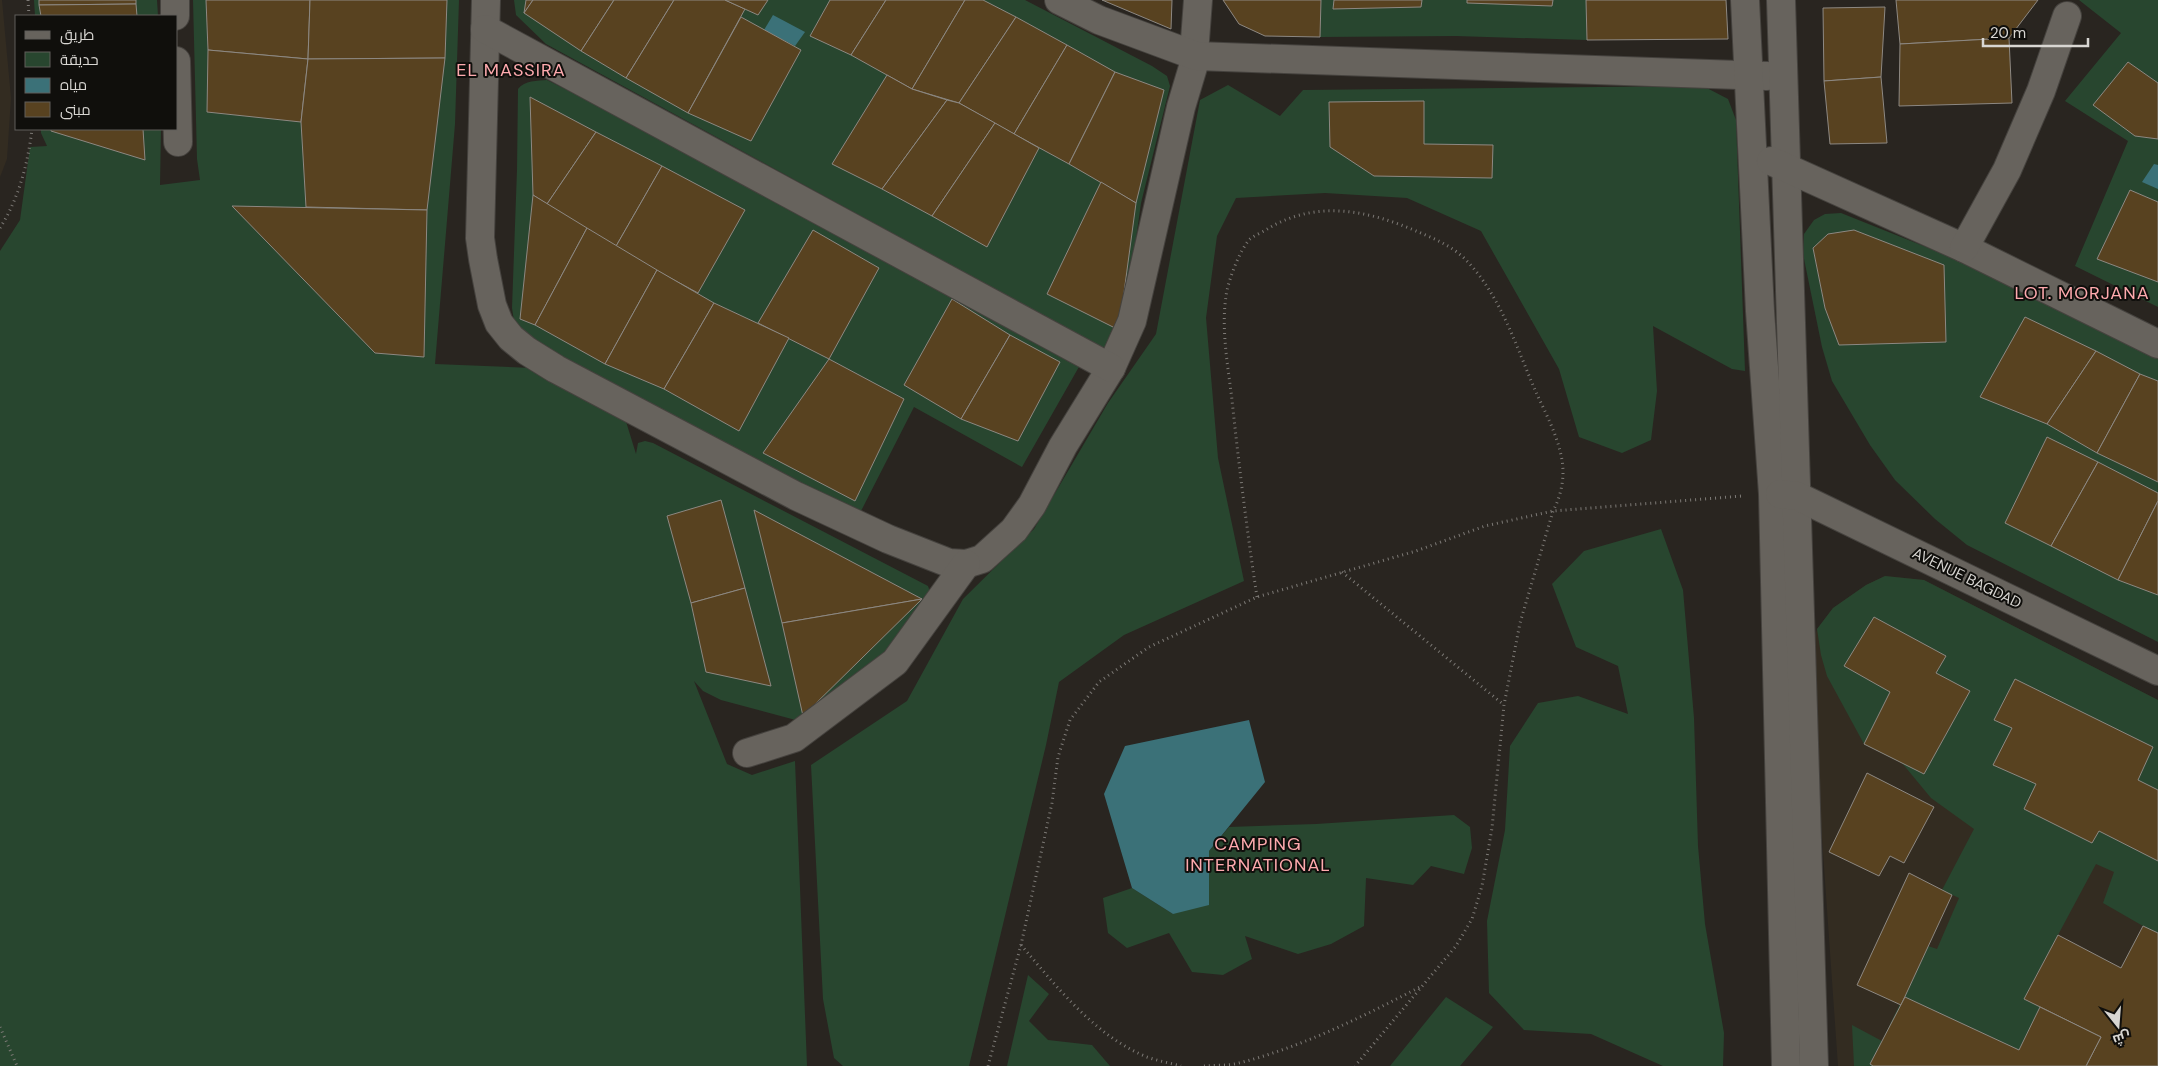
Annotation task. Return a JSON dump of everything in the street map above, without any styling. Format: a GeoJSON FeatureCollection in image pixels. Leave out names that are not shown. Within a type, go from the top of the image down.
{"type":"FeatureCollection","features":[{"type":"Feature","properties":{"kind":"street"},"geometry":{"type":"LineString","coordinates":[[175,0],[175,15]]}},
{"type":"Feature","properties":{"kind":"street"},"geometry":{"type":"LineString","coordinates":[[486,0],[480,238],[492,305],[499,323],[511,338],[527,351],[556,369],[796,496],[888,539],[949,563],[966,564],[982,559],[1014,530],[1032,505],[1062,446],[1112,368],[1132,321],[1168,160],[1196,56],[1198,0]]}},
{"type":"Feature","properties":{"kind":"street"},"geometry":{"type":"LineString","coordinates":[[1059,0],[1108,24],[1196,56],[1783,77]]}},
{"type":"Feature","properties":{"kind":"street"},"geometry":{"type":"LineString","coordinates":[[1745,0],[1760,311],[1785,495],[1814,1066]]}},
{"type":"Feature","properties":{"kind":"street"},"geometry":{"type":"LineString","coordinates":[[1781,0],[1786,168],[1786,1066]]}},
{"type":"Feature","properties":{"kind":"street"},"geometry":{"type":"LineString","coordinates":[[1964,248],[2007,170],[2041,91],[2067,16]]}},
{"type":"Feature","properties":{"kind":"street"},"geometry":{"type":"LineString","coordinates":[[485,28],[1112,368]]}},
{"type":"Feature","properties":{"kind":"street"},"geometry":{"type":"LineString","coordinates":[[178,130],[178,142]]}},
{"type":"Feature","properties":{"kind":"street"},"geometry":{"type":"LineString","coordinates":[[1753,153],[1964,248],[2158,344]]}},
{"type":"Feature","properties":{"kind":"street","name":"AVENUE BAGDAD"},"geometry":{"type":"LineString","coordinates":[[1785,495],[2158,671]]}},
{"type":"Feature","properties":{"kind":"street"},"geometry":{"type":"LineString","coordinates":[[747,753],[794,738],[896,662],[966,564]]}},
{"type":"Feature","properties":{"kind":"path"},"geometry":{"type":"LineString","coordinates":[[28,0],[29,15]]}},
{"type":"Feature","properties":{"kind":"path"},"geometry":{"type":"LineString","coordinates":[[0,228],[20,187],[30,147],[32,130]]}},
{"type":"Feature","properties":{"kind":"path"},"geometry":{"type":"LineString","coordinates":[[1257,597],[1241,486],[1223,327],[1226,295],[1232,271],[1249,240],[1286,218],[1310,212],[1336,210],[1366,214],[1394,222],[1424,234],[1465,258],[1487,287],[1506,323],[1551,425],[1562,460],[1561,496],[1553,511],[1520,623],[1504,704],[1492,828],[1482,886],[1472,918],[1456,946],[1355,1066]]}},
{"type":"Feature","properties":{"kind":"path"},"geometry":{"type":"LineString","coordinates":[[988,1066],[1020,945],[1052,803],[1058,757],[1070,720],[1099,682],[1149,648],[1257,597],[1416,551],[1485,526],[1553,511],[1785,495]]}},
{"type":"Feature","properties":{"kind":"path"},"geometry":{"type":"LineString","coordinates":[[1342,572],[1504,704]]}},
{"type":"Feature","properties":{"kind":"path"},"geometry":{"type":"LineString","coordinates":[[1020,945],[1062,992],[1113,1038],[1147,1057],[1181,1066]]}},
{"type":"Feature","properties":{"kind":"path"},"geometry":{"type":"LineString","coordinates":[[1204,1066],[1237,1063],[1286,1048],[1358,1020],[1422,986]]}},
{"type":"Feature","properties":{"kind":"path"},"geometry":{"type":"LineString","coordinates":[[0,1027],[17,1066]]}},
{"type":"Feature","properties":{"kind":"shaded area"},"geometry":{"type":"Polygon","coordinates":[[[0,0],[2,0],[11,98],[7,159],[0,177],[0,0]]]}},
{"type":"Feature","properties":{"kind":"shaded area"},"geometry":{"type":"Polygon","coordinates":[[[1885,576],[1924,580],[2158,700],[2158,1066],[1838,1066],[1809,653],[1817,629],[1833,608],[1866,585],[1885,576]]]}},
{"type":"Feature","properties":{"kind":"green space"},"geometry":{"type":"Polygon","coordinates":[[[34,0],[157,0],[158,15],[35,15],[34,0]]]}},
{"type":"Feature","properties":{"kind":"green space"},"geometry":{"type":"Polygon","coordinates":[[[193,0],[459,0],[455,124],[435,364],[556,369],[620,402],[636,454],[638,443],[645,441],[653,443],[928,586],[931,595],[885,656],[803,722],[721,700],[703,691],[694,681],[727,764],[752,775],[795,761],[807,1066],[0,1066],[0,251],[20,220],[30,147],[47,146],[41,130],[161,130],[160,185],[200,180],[197,159],[193,0]]]}},
{"type":"Feature","properties":{"kind":"green space"},"geometry":{"type":"Polygon","coordinates":[[[514,0],[1025,0],[1152,66],[1167,76],[1170,86],[1141,203],[1123,331],[1106,350],[546,44],[516,15],[514,0]]]}},
{"type":"Feature","properties":{"kind":"green space"},"geometry":{"type":"Polygon","coordinates":[[[1321,0],[1586,0],[1587,40],[1456,36],[1320,37],[1321,0]]]}},
{"type":"Feature","properties":{"kind":"green space"},"geometry":{"type":"Polygon","coordinates":[[[2079,0],[2158,0],[2158,307],[2075,266],[2128,141],[2065,101],[2121,33],[2079,0]]]}},
{"type":"Feature","properties":{"kind":"green space"},"geometry":{"type":"Polygon","coordinates":[[[547,80],[619,116],[1080,365],[1022,467],[914,407],[860,513],[564,359],[525,334],[514,321],[512,308],[518,89],[528,82],[547,80]]]}},
{"type":"Feature","properties":{"kind":"green space"},"geometry":{"type":"Polygon","coordinates":[[[1228,85],[1280,116],[1303,90],[1703,86],[1728,99],[1736,120],[1745,371],[1732,369],[1653,326],[1657,391],[1651,440],[1622,453],[1579,437],[1559,369],[1481,231],[1407,198],[1325,193],[1236,198],[1217,236],[1206,318],[1218,458],[1244,581],[1124,635],[1059,682],[1046,745],[969,1066],[843,1066],[834,1058],[823,999],[811,765],[907,701],[963,599],[1034,529],[1108,403],[1156,334],[1200,100],[1228,85]]]}},
{"type":"Feature","properties":{"kind":"green space"},"geometry":{"type":"Polygon","coordinates":[[[1841,213],[1956,259],[2158,358],[2158,642],[1967,545],[1935,519],[1895,480],[1870,445],[1832,381],[1822,347],[1803,254],[1804,234],[1814,220],[1825,214],[1841,213]]]}},
{"type":"Feature","properties":{"kind":"green space"},"geometry":{"type":"Polygon","coordinates":[[[1661,529],[1683,590],[1694,718],[1698,846],[1705,924],[1724,1033],[1723,1066],[1663,1066],[1591,1034],[1524,1030],[1489,993],[1487,921],[1505,830],[1510,746],[1538,703],[1578,696],[1628,714],[1618,666],[1576,647],[1552,584],[1584,551],[1661,529]]]}},
{"type":"Feature","properties":{"kind":"green space"},"geometry":{"type":"Polygon","coordinates":[[[1885,576],[1924,580],[2158,700],[2158,1066],[1854,1066],[1852,1025],[1882,1041],[1928,946],[1937,949],[1959,898],[1942,890],[1974,829],[1931,798],[1902,763],[1864,744],[1827,676],[1817,629],[1833,608],[1866,585],[1885,576]],[[2096,864],[2028,991],[2121,968],[2143,926],[2103,903],[2114,872],[2096,864]]]}},
{"type":"Feature","properties":{"kind":"green space"},"geometry":{"type":"Polygon","coordinates":[[[1454,815],[1470,827],[1472,848],[1464,874],[1431,866],[1413,885],[1366,878],[1364,926],[1331,944],[1298,954],[1245,936],[1252,959],[1223,975],[1192,972],[1169,933],[1127,948],[1108,933],[1103,898],[1132,888],[1173,914],[1209,851],[1229,827],[1316,824],[1454,815]]]}},
{"type":"Feature","properties":{"kind":"green space"},"geometry":{"type":"Polygon","coordinates":[[[1028,975],[1049,994],[1029,1021],[1048,1040],[1092,1045],[1110,1066],[1007,1066],[1028,975]]]}},
{"type":"Feature","properties":{"kind":"green space"},"geometry":{"type":"Polygon","coordinates":[[[1446,997],[1493,1027],[1460,1066],[1390,1066],[1446,997]]]}},
{"type":"Feature","properties":{"kind":"water"},"geometry":{"type":"Polygon","coordinates":[[[773,15],[805,32],[795,46],[764,30],[773,15]]]}},
{"type":"Feature","properties":{"kind":"water"},"geometry":{"type":"Polygon","coordinates":[[[2154,164],[2158,165],[2158,189],[2142,182],[2154,164]]]}},
{"type":"Feature","properties":{"kind":"water"},"geometry":{"type":"Polygon","coordinates":[[[1249,720],[1265,782],[1209,851],[1209,905],[1173,914],[1132,888],[1104,794],[1125,746],[1249,720]]]}},
{"type":"Feature","properties":{"kind":"building"},"geometry":{"type":"Polygon","coordinates":[[[39,0],[136,0],[136,4],[39,5],[39,0]]]}},
{"type":"Feature","properties":{"kind":"building"},"geometry":{"type":"Polygon","coordinates":[[[206,0],[310,0],[308,59],[208,50],[206,0]]]}},
{"type":"Feature","properties":{"kind":"building"},"geometry":{"type":"Polygon","coordinates":[[[310,0],[447,0],[445,58],[308,59],[310,0]]]}},
{"type":"Feature","properties":{"kind":"building"},"geometry":{"type":"Polygon","coordinates":[[[526,0],[533,0],[524,13],[526,0]]]}},
{"type":"Feature","properties":{"kind":"building"},"geometry":{"type":"Polygon","coordinates":[[[533,0],[614,0],[581,51],[524,13],[533,0]]]}},
{"type":"Feature","properties":{"kind":"building"},"geometry":{"type":"Polygon","coordinates":[[[614,0],[674,0],[626,78],[581,51],[614,0]]]}},
{"type":"Feature","properties":{"kind":"building"},"geometry":{"type":"Polygon","coordinates":[[[674,0],[725,0],[745,9],[688,113],[626,78],[674,0]]]}},
{"type":"Feature","properties":{"kind":"building"},"geometry":{"type":"Polygon","coordinates":[[[725,0],[768,0],[758,15],[725,0]]]}},
{"type":"Feature","properties":{"kind":"building"},"geometry":{"type":"Polygon","coordinates":[[[830,0],[886,0],[851,55],[810,36],[830,0]]]}},
{"type":"Feature","properties":{"kind":"building"},"geometry":{"type":"Polygon","coordinates":[[[886,0],[965,0],[912,89],[851,55],[886,0]]]}},
{"type":"Feature","properties":{"kind":"building"},"geometry":{"type":"Polygon","coordinates":[[[965,0],[983,0],[1016,17],[959,103],[912,89],[965,0]]]}},
{"type":"Feature","properties":{"kind":"building"},"geometry":{"type":"Polygon","coordinates":[[[1102,0],[1172,0],[1171,29],[1102,0]]]}},
{"type":"Feature","properties":{"kind":"building"},"geometry":{"type":"Polygon","coordinates":[[[1223,0],[1321,0],[1320,37],[1265,36],[1239,24],[1223,0]]]}},
{"type":"Feature","properties":{"kind":"building"},"geometry":{"type":"Polygon","coordinates":[[[1334,0],[1422,0],[1421,7],[1333,9],[1334,0]]]}},
{"type":"Feature","properties":{"kind":"building"},"geometry":{"type":"Polygon","coordinates":[[[1467,0],[1553,0],[1552,6],[1467,3],[1467,0]]]}},
{"type":"Feature","properties":{"kind":"building"},"geometry":{"type":"Polygon","coordinates":[[[1586,0],[1726,0],[1728,39],[1587,40],[1586,0]]]}},
{"type":"Feature","properties":{"kind":"building"},"geometry":{"type":"Polygon","coordinates":[[[1896,0],[2038,0],[2009,38],[1900,44],[1896,0]]]}},
{"type":"Feature","properties":{"kind":"building"},"geometry":{"type":"Polygon","coordinates":[[[136,4],[137,15],[41,15],[39,5],[136,4]]]}},
{"type":"Feature","properties":{"kind":"building"},"geometry":{"type":"Polygon","coordinates":[[[1885,7],[1881,77],[1824,81],[1823,8],[1885,7]]]}},
{"type":"Feature","properties":{"kind":"building"},"geometry":{"type":"Polygon","coordinates":[[[741,17],[801,50],[751,141],[688,113],[741,17]]]}},
{"type":"Feature","properties":{"kind":"building"},"geometry":{"type":"Polygon","coordinates":[[[1016,17],[1067,45],[1014,134],[959,103],[1016,17]]]}},
{"type":"Feature","properties":{"kind":"building"},"geometry":{"type":"Polygon","coordinates":[[[2009,38],[2012,103],[1899,106],[1900,44],[2009,38]]]}},
{"type":"Feature","properties":{"kind":"building"},"geometry":{"type":"Polygon","coordinates":[[[1067,45],[1115,72],[1069,164],[1014,134],[1067,45]]]}},
{"type":"Feature","properties":{"kind":"building"},"geometry":{"type":"Polygon","coordinates":[[[208,50],[308,59],[301,122],[207,112],[208,50]]]}},
{"type":"Feature","properties":{"kind":"building"},"geometry":{"type":"Polygon","coordinates":[[[445,58],[427,210],[306,207],[301,122],[308,59],[445,58]]]}},
{"type":"Feature","properties":{"kind":"building"},"geometry":{"type":"Polygon","coordinates":[[[2128,62],[2158,83],[2158,139],[2135,136],[2093,105],[2128,62]]]}},
{"type":"Feature","properties":{"kind":"building"},"geometry":{"type":"Polygon","coordinates":[[[1115,72],[1164,90],[1136,203],[1069,164],[1115,72]]]}},
{"type":"Feature","properties":{"kind":"building"},"geometry":{"type":"Polygon","coordinates":[[[887,75],[912,89],[947,100],[882,189],[832,164],[887,75]]]}},
{"type":"Feature","properties":{"kind":"building"},"geometry":{"type":"Polygon","coordinates":[[[1881,77],[1887,143],[1830,144],[1824,81],[1881,77]]]}},
{"type":"Feature","properties":{"kind":"building"},"geometry":{"type":"Polygon","coordinates":[[[530,97],[596,132],[547,204],[533,195],[530,97]]]}},
{"type":"Feature","properties":{"kind":"building"},"geometry":{"type":"Polygon","coordinates":[[[947,100],[959,103],[995,123],[932,216],[882,189],[947,100]]]}},
{"type":"Feature","properties":{"kind":"building"},"geometry":{"type":"Polygon","coordinates":[[[1424,101],[1424,144],[1493,145],[1492,178],[1374,176],[1330,147],[1329,102],[1424,101]]]}},
{"type":"Feature","properties":{"kind":"building"},"geometry":{"type":"Polygon","coordinates":[[[995,123],[1039,148],[987,247],[932,216],[995,123]]]}},
{"type":"Feature","properties":{"kind":"building"},"geometry":{"type":"Polygon","coordinates":[[[143,130],[145,160],[51,131],[143,130]]]}},
{"type":"Feature","properties":{"kind":"building"},"geometry":{"type":"Polygon","coordinates":[[[596,132],[662,166],[615,248],[547,204],[596,132]]]}},
{"type":"Feature","properties":{"kind":"building"},"geometry":{"type":"Polygon","coordinates":[[[662,166],[745,210],[698,293],[615,248],[662,166]]]}},
{"type":"Feature","properties":{"kind":"building"},"geometry":{"type":"Polygon","coordinates":[[[1101,182],[1136,203],[1119,330],[1047,294],[1101,182]]]}},
{"type":"Feature","properties":{"kind":"building"},"geometry":{"type":"Polygon","coordinates":[[[2130,190],[2158,202],[2158,282],[2097,259],[2130,190]]]}},
{"type":"Feature","properties":{"kind":"building"},"geometry":{"type":"Polygon","coordinates":[[[533,195],[587,228],[535,325],[520,319],[533,195]]]}},
{"type":"Feature","properties":{"kind":"building"},"geometry":{"type":"Polygon","coordinates":[[[232,206],[427,210],[424,357],[375,353],[232,206]]]}},
{"type":"Feature","properties":{"kind":"building"},"geometry":{"type":"Polygon","coordinates":[[[587,228],[657,270],[605,364],[535,325],[587,228]]]}},
{"type":"Feature","properties":{"kind":"building"},"geometry":{"type":"Polygon","coordinates":[[[813,230],[879,268],[829,359],[758,323],[813,230]]]}},
{"type":"Feature","properties":{"kind":"building"},"geometry":{"type":"Polygon","coordinates":[[[1854,230],[1944,265],[1946,342],[1839,345],[1825,308],[1813,248],[1828,234],[1854,230]]]}},
{"type":"Feature","properties":{"kind":"building"},"geometry":{"type":"Polygon","coordinates":[[[657,270],[714,303],[664,389],[605,364],[657,270]]]}},
{"type":"Feature","properties":{"kind":"building"},"geometry":{"type":"Polygon","coordinates":[[[952,299],[1010,335],[961,419],[904,385],[952,299]]]}},
{"type":"Feature","properties":{"kind":"building"},"geometry":{"type":"Polygon","coordinates":[[[714,303],[789,338],[739,431],[664,389],[714,303]]]}},
{"type":"Feature","properties":{"kind":"building"},"geometry":{"type":"Polygon","coordinates":[[[2025,317],[2096,351],[2047,424],[1980,397],[2025,317]]]}},
{"type":"Feature","properties":{"kind":"building"},"geometry":{"type":"Polygon","coordinates":[[[1010,335],[1060,362],[1018,441],[961,419],[1010,335]]]}},
{"type":"Feature","properties":{"kind":"building"},"geometry":{"type":"Polygon","coordinates":[[[2096,351],[2140,374],[2097,453],[2047,424],[2096,351]]]}},
{"type":"Feature","properties":{"kind":"building"},"geometry":{"type":"Polygon","coordinates":[[[829,359],[904,399],[855,501],[763,453],[829,359]]]}},
{"type":"Feature","properties":{"kind":"building"},"geometry":{"type":"Polygon","coordinates":[[[2140,374],[2158,381],[2158,482],[2097,453],[2140,374]]]}},
{"type":"Feature","properties":{"kind":"building"},"geometry":{"type":"Polygon","coordinates":[[[2047,437],[2098,462],[2051,546],[2005,523],[2047,437]]]}},
{"type":"Feature","properties":{"kind":"building"},"geometry":{"type":"Polygon","coordinates":[[[2098,462],[2158,493],[2158,501],[2118,580],[2051,546],[2098,462]]]}},
{"type":"Feature","properties":{"kind":"building"},"geometry":{"type":"Polygon","coordinates":[[[721,500],[745,588],[691,603],[667,516],[721,500]]]}},
{"type":"Feature","properties":{"kind":"building"},"geometry":{"type":"Polygon","coordinates":[[[2158,501],[2158,595],[2118,580],[2158,501]]]}},
{"type":"Feature","properties":{"kind":"building"},"geometry":{"type":"Polygon","coordinates":[[[754,510],[922,599],[782,623],[754,510]]]}},
{"type":"Feature","properties":{"kind":"building"},"geometry":{"type":"Polygon","coordinates":[[[745,588],[771,686],[706,672],[691,603],[745,588]]]}},
{"type":"Feature","properties":{"kind":"building"},"geometry":{"type":"Polygon","coordinates":[[[922,599],[803,716],[782,623],[922,599]]]}},
{"type":"Feature","properties":{"kind":"building"},"geometry":{"type":"Polygon","coordinates":[[[1874,617],[1946,656],[1936,673],[1970,691],[1924,774],[1864,744],[1890,692],[1844,666],[1874,617]]]}},
{"type":"Feature","properties":{"kind":"building"},"geometry":{"type":"Polygon","coordinates":[[[2015,679],[2153,747],[2138,780],[2158,790],[2158,861],[2099,831],[2092,843],[2024,809],[2036,784],[1993,765],[2012,728],[1994,720],[2015,679]]]}},
{"type":"Feature","properties":{"kind":"building"},"geometry":{"type":"Polygon","coordinates":[[[1867,773],[1934,807],[1904,863],[1890,856],[1879,876],[1829,852],[1867,773]]]}},
{"type":"Feature","properties":{"kind":"building"},"geometry":{"type":"Polygon","coordinates":[[[1909,873],[1952,895],[1901,1005],[1857,985],[1909,873]]]}},
{"type":"Feature","properties":{"kind":"building"},"geometry":{"type":"Polygon","coordinates":[[[2143,926],[2158,933],[2158,1066],[2086,1066],[2101,1037],[2024,999],[2058,935],[2121,968],[2143,926]]]}},
{"type":"Feature","properties":{"kind":"building"},"geometry":{"type":"Polygon","coordinates":[[[1905,997],[2019,1050],[2040,1007],[2101,1037],[2086,1066],[1873,1066],[1870,1064],[1905,997]]]}},
{"type":"Feature","properties":{"kind":"district","name":"EL MASSIRA"},"geometry":{"type":"Point","coordinates":[511,70]}},
{"type":"Feature","properties":{"kind":"district","name":"LOT. MORJANA"},"geometry":{"type":"Point","coordinates":[2082,293]}},
{"type":"Feature","properties":{"kind":"district","name":"CAMPING INTERNATIONAL"},"geometry":{"type":"Point","coordinates":[1258,854]}}]}
